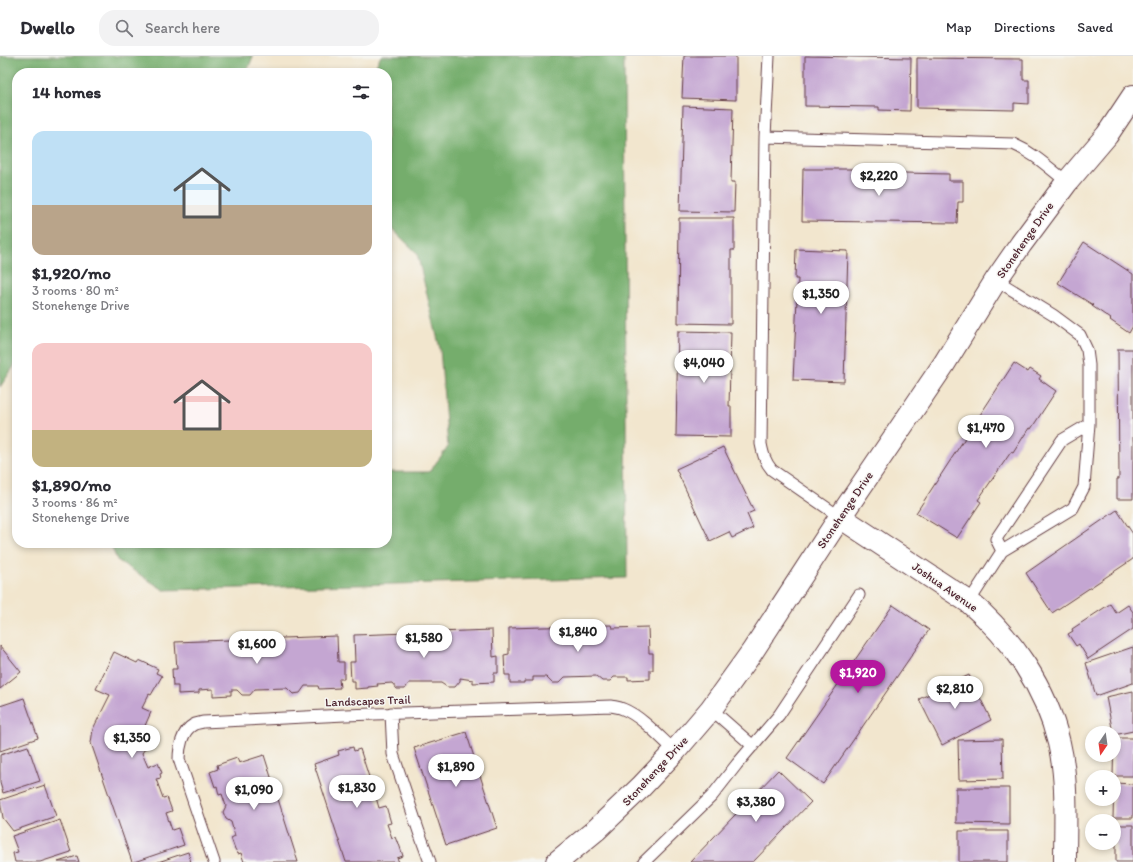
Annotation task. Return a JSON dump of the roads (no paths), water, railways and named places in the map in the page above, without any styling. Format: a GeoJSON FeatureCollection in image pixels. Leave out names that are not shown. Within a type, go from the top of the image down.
{"type":"FeatureCollection","features":[{"type":"Feature","properties":{"kind":"street","name":"Stonehenge Drive"},"geometry":{"type":"LineString","coordinates":[[557,862],[596,830],[641,787],[675,751],[710,709],[752,652],[840,517],[944,364],[996,280],[1067,182],[1107,135],[1133,96]]}},
{"type":"Feature","properties":{"kind":"street","name":"Stonehenge Drive"},"geometry":{"type":"LineString","coordinates":[[1107,135],[1133,118]]}},
{"type":"Feature","properties":{"kind":"street","name":"Joshua Avenue"},"geometry":{"type":"LineString","coordinates":[[840,517],[969,602],[983,613],[1009,642],[1033,677],[1052,721],[1059,744],[1063,779],[1064,862]]}},
{"type":"Feature","properties":{"kind":"lane"},"geometry":{"type":"LineString","coordinates":[[769,56],[765,137],[761,444],[766,464],[772,470],[840,517]]}},
{"type":"Feature","properties":{"kind":"lane"},"geometry":{"type":"LineString","coordinates":[[765,137],[1013,144],[1036,157],[1067,182]]}},
{"type":"Feature","properties":{"kind":"lane"},"geometry":{"type":"LineString","coordinates":[[969,602],[1002,551],[1073,508],[1084,486],[1090,424],[1089,365],[1087,350],[1080,335],[1053,315],[996,280]]}},
{"type":"Feature","properties":{"kind":"lane"},"geometry":{"type":"LineString","coordinates":[[1002,551],[996,538],[1062,440],[1090,424]]}},
{"type":"Feature","properties":{"kind":"lane"},"geometry":{"type":"LineString","coordinates":[[644,862],[712,796],[779,715],[859,596]]}},
{"type":"Feature","properties":{"kind":"lane","name":"Landscapes Trail"},"geometry":{"type":"LineString","coordinates":[[214,862],[179,760],[181,742],[187,732],[193,725],[203,722],[391,713],[611,706],[623,709],[633,714],[675,751]]}},
{"type":"Feature","properties":{"kind":"lane"},"geometry":{"type":"LineString","coordinates":[[710,709],[753,746]]}},
{"type":"Feature","properties":{"kind":"lane"},"geometry":{"type":"LineString","coordinates":[[391,713],[393,754],[418,832],[430,862]]}}]}
